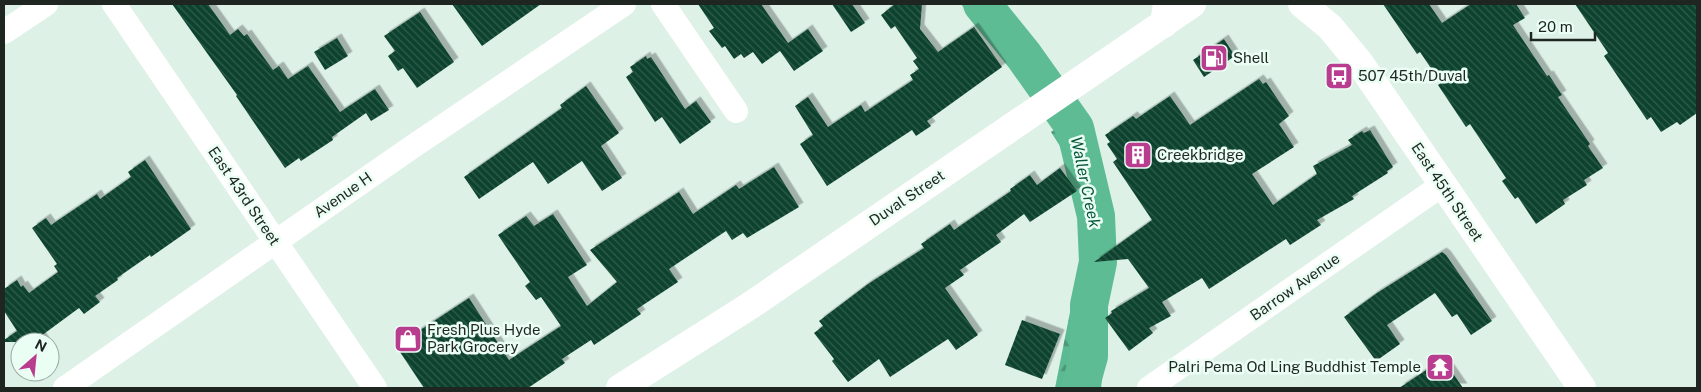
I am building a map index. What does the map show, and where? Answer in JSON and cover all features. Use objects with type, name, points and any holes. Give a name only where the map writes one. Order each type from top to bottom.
[{"type":"street","points":[[4,32],[46,4]]},
{"type":"street","name":"East 43rd Street","points":[[114,4],[375,388]]},
{"type":"street","name":"Avenue H","points":[[65,388],[624,4]]},
{"type":"street","points":[[663,4],[736,111]]},
{"type":"street","name":"Duval Street","points":[[620,388],[748,306],[1038,109],[1165,14],[1192,4]]},
{"type":"street","name":"East 45th Street","points":[[1302,4],[1330,26],[1359,62],[1582,388]]},
{"type":"street","points":[[1330,4],[1342,39]]},
{"type":"street","name":"Barrow Avenue","points":[[1149,388],[1442,185]]},
{"type":"green space","points":[[961,4],[1001,4],[1053,66],[1022,84]]},
{"type":"green space","points":[[1083,110],[1108,240],[1103,309],[1104,363],[1101,388],[1055,388],[1090,211],[1072,165],[1051,132]]},
{"type":"building","points":[[172,4],[208,4],[230,35],[238,29],[244,36],[247,34],[273,70],[279,66],[288,79],[308,66],[340,112],[375,89],[389,110],[371,121],[366,113],[332,137],[333,140],[301,161],[299,158],[285,168],[237,95]]},
{"type":"building","points":[[452,4],[541,4],[482,46]]},
{"type":"building","points":[[698,4],[761,4],[788,43],[808,29],[823,51],[794,71],[780,51],[762,64],[753,52],[744,58],[741,54],[734,59],[725,46],[722,48],[709,31],[714,28]]},
{"type":"building","points":[[832,4],[852,4],[865,23],[851,32]]},
{"type":"building","points":[[895,4],[922,4],[920,29],[938,52],[974,27],[1002,67],[927,121],[931,126],[916,136],[912,130],[827,186],[800,144],[813,135],[795,106],[808,97],[828,127],[861,105],[865,112],[913,80],[910,75],[919,69],[913,61],[917,58],[895,26],[891,29],[881,15]]},
{"type":"building","points":[[1383,4],[1429,4],[1442,23],[1471,4],[1516,4],[1525,18],[1513,25],[1562,95],[1558,97],[1590,144],[1588,146],[1603,168],[1584,180],[1587,185],[1563,200],[1565,204],[1536,224],[1518,197],[1515,199],[1502,181],[1506,178],[1470,124],[1466,127],[1438,85],[1441,83],[1420,52],[1417,54]]},
{"type":"building","points":[[1575,4],[1697,4],[1697,113],[1680,125],[1677,122],[1661,132],[1651,117],[1647,120],[1604,56],[1608,53]]},
{"type":"building","points":[[420,12],[454,62],[417,88],[403,68],[398,71],[388,56],[395,51],[384,36]]},
{"type":"building","points":[[337,38],[348,56],[325,70],[314,52]]},
{"type":"building","name":"Shell","points":[[1224,39],[1235,56],[1204,77],[1193,60]]},
{"type":"building","points":[[646,56],[647,59],[651,57],[685,109],[696,101],[711,122],[680,144],[662,117],[655,122],[626,77],[633,72],[630,67]]},
{"type":"building","points":[[1259,79],[1263,84],[1266,82],[1289,116],[1279,124],[1294,147],[1252,174],[1273,205],[1317,174],[1313,166],[1352,145],[1348,140],[1362,131],[1364,133],[1370,130],[1393,167],[1387,171],[1388,173],[1352,196],[1354,199],[1317,220],[1321,225],[1290,245],[1286,239],[1209,289],[1202,278],[1162,302],[1171,316],[1149,328],[1153,333],[1129,351],[1105,318],[1112,313],[1111,311],[1149,288],[1128,259],[1094,262],[1152,220],[1113,162],[1117,159],[1107,144],[1110,142],[1105,135],[1133,116],[1136,119],[1170,96],[1190,125]]},
{"type":"building","points":[[586,86],[619,133],[601,146],[622,178],[602,191],[582,161],[548,184],[533,162],[479,199],[464,177],[562,108],[560,105]]},
{"type":"building","points":[[145,160],[191,229],[117,278],[118,280],[95,296],[100,302],[84,314],[79,308],[46,332],[16,332],[17,331],[4,311],[4,289],[17,280],[21,287],[23,285],[29,293],[58,272],[54,266],[57,264],[32,228],[46,218],[51,225],[97,194],[100,199],[131,177],[128,172]]},
{"type":"building","points":[[774,167],[799,207],[747,238],[743,233],[732,240],[726,231],[669,269],[678,282],[637,309],[641,314],[594,345],[591,340],[562,359],[565,363],[528,388],[424,388],[396,346],[469,298],[509,360],[561,326],[541,297],[536,300],[525,286],[530,282],[498,235],[526,216],[534,226],[553,214],[587,265],[568,277],[587,306],[617,282],[590,250],[679,192],[693,214],[736,185],[739,189]]},
{"type":"building","points":[[1060,168],[1077,191],[1030,222],[1024,214],[996,235],[1001,242],[960,270],[964,275],[945,288],[978,335],[956,350],[948,339],[890,377],[879,359],[848,382],[832,361],[834,359],[814,333],[823,326],[819,321],[868,284],[924,248],[921,244],[950,224],[954,230],[1011,191],[1010,189],[1030,175],[1037,185]]},
{"type":"building","points":[[1442,252],[1492,321],[1471,335],[1457,314],[1452,317],[1435,293],[1387,325],[1400,344],[1376,361],[1344,317],[1377,293]]},
{"type":"building","points":[[1022,320],[1060,334],[1042,379],[1005,365]]},
{"type":"building","points":[[10,336],[10,342],[4,342]]},
{"type":"building","name":"Palri Pema Od Ling Buddhist Temple","points":[[1443,359],[1463,388],[1399,388]]},
{"type":"waterway","name":"Waller Creek","points":[[982,4],[1024,56],[1075,128],[1096,216],[1098,262],[1089,305],[1089,356],[1080,388]]},
{"type":"place","name":"Shell","points":[[1214,58]]},
{"type":"place","name":"507 45th/Duval","points":[[1339,76]]},
{"type":"place","name":"Creekbridge","points":[[1138,155]]},
{"type":"place","name":"Fresh Plus Hyde Park Grocery","points":[[408,339]]},
{"type":"place","name":"Palri Pema Od Ling Buddhist Temple","points":[[1440,367]]}]
